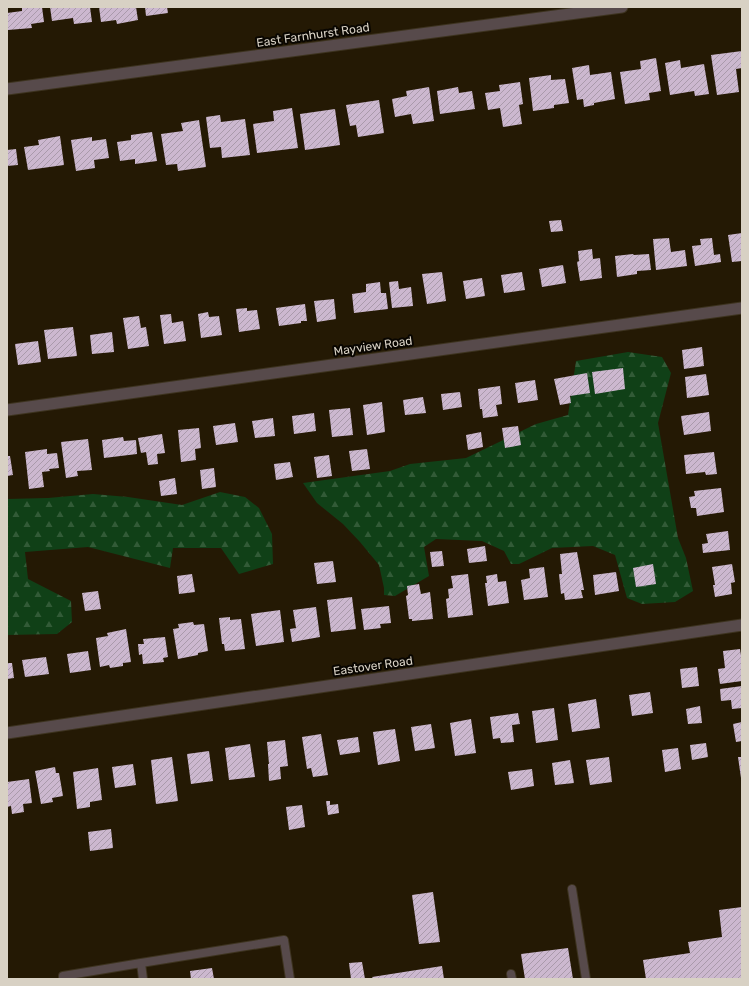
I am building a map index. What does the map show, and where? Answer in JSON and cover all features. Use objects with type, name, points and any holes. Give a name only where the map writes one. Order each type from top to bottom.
[{"type":"street","name":"East Farnhurst Road","points":[[7,89],[622,7]]},
{"type":"street","name":"Mayview Road","points":[[7,410],[742,308]]},
{"type":"street","name":"Eastover Road","points":[[7,733],[742,625]]},
{"type":"lane","points":[[572,889],[586,979]]},
{"type":"lane","points":[[63,979],[63,976],[284,940],[290,979]]},
{"type":"lane","points":[[141,964],[143,979]]},
{"type":"green space","points":[[628,352],[662,357],[671,373],[658,423],[678,538],[686,558],[693,591],[675,602],[642,604],[627,598],[615,555],[593,546],[552,548],[519,564],[511,564],[504,551],[482,541],[436,539],[424,547],[429,576],[395,596],[384,595],[379,565],[343,524],[317,503],[303,483],[390,471],[410,464],[466,458],[536,424],[568,415],[576,361]]},
{"type":"green space","points":[[220,492],[245,497],[259,508],[272,534],[273,564],[239,574],[221,548],[173,548],[170,568],[88,547],[25,552],[28,579],[71,601],[72,622],[57,634],[7,635],[7,499],[48,498],[93,494],[128,497],[182,505]]},
{"type":"building","points":[[22,7],[42,7],[44,22],[31,24],[32,28],[8,30],[7,13],[22,11]]},
{"type":"building","points":[[50,7],[90,7],[92,22],[74,24],[73,18],[52,21]]},
{"type":"building","points":[[99,7],[136,7],[138,20],[117,24],[116,20],[101,22]]},
{"type":"building","points":[[145,7],[167,7],[168,13],[146,16]]},
{"type":"building","points":[[742,51],[742,68],[736,69],[739,92],[717,95],[711,55]]},
{"type":"building","points":[[656,58],[661,91],[649,93],[650,100],[625,104],[620,72],[641,69],[640,61]]},
{"type":"building","points":[[680,60],[681,68],[704,64],[709,94],[695,96],[694,91],[670,95],[665,63]]},
{"type":"building","points":[[589,65],[590,75],[611,72],[615,99],[594,103],[594,105],[584,107],[583,99],[577,100],[572,68]]},
{"type":"building","points":[[551,75],[551,80],[565,79],[569,103],[554,105],[554,108],[533,111],[529,78]]},
{"type":"building","points":[[520,82],[523,104],[519,105],[522,124],[503,127],[500,108],[488,110],[485,93],[500,91],[499,85]]},
{"type":"building","points":[[429,87],[434,121],[413,124],[411,114],[395,117],[392,99],[407,96],[406,91]]},
{"type":"building","points":[[458,87],[459,93],[472,91],[475,109],[440,114],[437,91]]},
{"type":"building","points":[[379,100],[384,133],[358,137],[356,125],[350,126],[346,105]]},
{"type":"building","points":[[292,108],[298,148],[257,153],[253,124],[274,121],[273,111]]},
{"type":"building","points":[[335,109],[340,145],[305,150],[300,114]]},
{"type":"building","points":[[220,115],[221,122],[245,119],[250,155],[222,158],[221,147],[210,148],[206,117]]},
{"type":"building","points":[[199,120],[206,167],[178,171],[177,164],[166,165],[161,134],[183,131],[181,123]]},
{"type":"building","points":[[152,132],[157,161],[135,164],[135,159],[120,161],[117,142],[131,140],[131,135]]},
{"type":"building","points":[[60,136],[64,165],[28,170],[24,147],[39,145],[38,140]]},
{"type":"building","points":[[92,137],[92,141],[106,139],[109,158],[94,160],[95,168],[76,171],[71,140]]},
{"type":"building","points":[[16,149],[18,165],[7,166],[7,150]]},
{"type":"building","points":[[561,220],[563,231],[551,232],[549,221]]},
{"type":"building","points":[[742,233],[742,261],[732,262],[728,235]]},
{"type":"building","points":[[669,238],[671,252],[685,250],[687,266],[656,270],[653,239]]},
{"type":"building","points":[[712,238],[714,255],[720,254],[721,262],[695,266],[692,246],[701,245],[700,239]]},
{"type":"building","points":[[592,249],[593,259],[600,258],[602,278],[580,281],[577,262],[579,261],[578,251]]},
{"type":"building","points":[[649,254],[651,270],[637,271],[637,274],[617,277],[615,256]]},
{"type":"building","points":[[563,265],[566,283],[542,287],[539,269]]},
{"type":"building","points":[[442,272],[446,301],[427,304],[422,274]]},
{"type":"building","points":[[522,272],[525,290],[504,293],[501,275]]},
{"type":"building","points":[[482,278],[485,296],[466,299],[463,281]]},
{"type":"building","points":[[398,281],[399,289],[411,287],[413,306],[392,308],[389,282]]},
{"type":"building","points":[[380,282],[381,293],[386,293],[388,309],[354,313],[352,294],[366,292],[366,284]]},
{"type":"building","points":[[334,299],[336,319],[317,322],[314,301]]},
{"type":"building","points":[[305,304],[307,321],[279,326],[276,308]]},
{"type":"building","points":[[247,308],[247,311],[257,310],[260,329],[239,332],[236,309]]},
{"type":"building","points":[[208,312],[209,317],[219,316],[222,335],[201,338],[198,314]]},
{"type":"building","points":[[171,314],[172,323],[183,321],[186,341],[164,344],[160,315]]},
{"type":"building","points":[[139,316],[141,328],[146,327],[149,346],[128,349],[123,318]]},
{"type":"building","points":[[73,327],[77,356],[48,359],[44,330]]},
{"type":"building","points":[[112,332],[114,352],[92,354],[90,335]]},
{"type":"building","points":[[38,341],[41,362],[18,365],[15,344]]},
{"type":"building","points":[[702,347],[704,366],[684,369],[682,350]]},
{"type":"building","points":[[623,368],[625,389],[595,394],[592,372]]},
{"type":"building","points":[[587,373],[590,393],[570,396],[571,403],[560,405],[554,379]]},
{"type":"building","points":[[706,374],[709,395],[687,398],[685,377]]},
{"type":"building","points":[[535,380],[538,400],[518,403],[515,383]]},
{"type":"building","points":[[500,386],[502,404],[496,405],[498,416],[483,418],[482,409],[480,409],[478,389]]},
{"type":"building","points":[[460,392],[462,407],[443,410],[441,394]]},
{"type":"building","points":[[423,397],[426,413],[405,415],[403,400]]},
{"type":"building","points":[[382,402],[385,432],[367,435],[363,405]]},
{"type":"building","points":[[350,408],[353,435],[332,437],[329,410]]},
{"type":"building","points":[[709,412],[711,431],[684,435],[681,416]]},
{"type":"building","points":[[314,413],[316,431],[294,434],[292,416]]},
{"type":"building","points":[[273,418],[275,436],[255,438],[252,421]]},
{"type":"building","points":[[235,423],[238,442],[216,445],[213,426]]},
{"type":"building","points":[[518,426],[521,445],[505,448],[502,428]]},
{"type":"building","points":[[199,428],[201,448],[195,449],[196,460],[181,462],[178,430]]},
{"type":"building","points":[[481,432],[483,447],[468,450],[466,435]]},
{"type":"building","points":[[162,434],[165,453],[157,454],[158,464],[148,465],[146,452],[141,453],[138,438]]},
{"type":"building","points":[[123,437],[124,441],[136,440],[137,454],[104,458],[102,440]]},
{"type":"building","points":[[88,439],[92,470],[77,471],[78,476],[66,478],[61,442]]},
{"type":"building","points":[[47,449],[47,454],[57,453],[59,468],[49,469],[50,471],[42,472],[44,487],[29,489],[25,452]]},
{"type":"building","points":[[367,449],[370,469],[352,471],[349,451]]},
{"type":"building","points":[[714,452],[717,474],[706,475],[705,472],[686,474],[684,455]]},
{"type":"building","points":[[329,455],[332,476],[317,478],[314,457]]},
{"type":"building","points":[[7,456],[10,456],[13,475],[7,476]]},
{"type":"building","points":[[290,462],[293,477],[276,480],[274,464]]},
{"type":"building","points":[[214,468],[216,487],[202,489],[200,470]]},
{"type":"building","points":[[175,478],[177,494],[161,496],[159,481]]},
{"type":"building","points":[[721,488],[724,512],[697,516],[696,508],[691,508],[689,497],[695,496],[694,491]]},
{"type":"building","points":[[728,531],[730,550],[703,553],[702,544],[708,543],[706,534]]},
{"type":"building","points":[[485,546],[487,561],[469,563],[467,549]]},
{"type":"building","points":[[442,551],[444,566],[432,567],[430,552]]},
{"type":"building","points":[[577,552],[584,590],[581,590],[583,598],[565,600],[564,593],[561,594],[559,574],[562,574],[560,554]]},
{"type":"building","points":[[333,561],[336,582],[317,584],[314,563]]},
{"type":"building","points":[[653,564],[656,584],[636,587],[633,568]]},
{"type":"building","points":[[732,564],[735,582],[731,583],[732,594],[715,597],[712,567]]},
{"type":"building","points":[[544,567],[548,597],[524,600],[521,580],[530,578],[529,569]]},
{"type":"building","points":[[616,572],[619,591],[595,595],[593,575]]},
{"type":"building","points":[[192,574],[195,592],[179,594],[177,576]]},
{"type":"building","points":[[468,574],[473,615],[448,618],[446,599],[449,598],[448,589],[453,588],[451,576]]},
{"type":"building","points":[[497,574],[498,582],[506,581],[509,603],[488,606],[485,583],[487,583],[486,576]]},
{"type":"building","points":[[419,584],[421,594],[430,592],[433,619],[412,621],[412,619],[409,619],[406,596],[408,595],[407,586]]},
{"type":"building","points":[[98,591],[101,609],[85,611],[82,593]]},
{"type":"building","points":[[352,597],[356,629],[331,632],[327,600]]},
{"type":"building","points":[[389,606],[391,623],[380,624],[381,628],[364,630],[361,609]]},
{"type":"building","points":[[316,607],[320,637],[292,642],[290,629],[296,628],[293,610]]},
{"type":"building","points":[[280,610],[284,642],[256,646],[251,614]]},
{"type":"building","points":[[230,617],[230,620],[241,619],[245,649],[225,651],[224,644],[222,644],[219,618]]},
{"type":"building","points":[[193,622],[194,625],[204,624],[208,651],[198,653],[198,655],[178,659],[173,629],[179,628],[178,624]]},
{"type":"building","points":[[126,629],[131,662],[123,663],[123,666],[110,668],[109,665],[100,667],[96,638],[108,636],[107,633]]},
{"type":"building","points":[[165,637],[168,657],[163,658],[164,662],[143,664],[142,654],[139,655],[138,644],[144,644],[143,639]]},
{"type":"building","points":[[740,649],[742,681],[720,684],[718,669],[725,668],[723,651]]},
{"type":"building","points":[[88,651],[91,670],[70,673],[67,654]]},
{"type":"building","points":[[46,657],[49,674],[25,677],[22,660]]},
{"type":"building","points":[[7,663],[12,663],[14,678],[7,679]]},
{"type":"building","points":[[697,667],[699,686],[682,688],[680,669]]},
{"type":"building","points":[[742,686],[742,708],[732,709],[731,700],[721,701],[720,689]]},
{"type":"building","points":[[650,692],[653,713],[632,716],[629,695]]},
{"type":"building","points":[[596,699],[600,728],[572,732],[568,704]]},
{"type":"building","points":[[700,706],[702,723],[688,724],[686,709]]},
{"type":"building","points":[[554,708],[558,740],[536,743],[532,711]]},
{"type":"building","points":[[518,713],[520,724],[512,725],[514,742],[501,743],[500,738],[493,739],[490,717]]},
{"type":"building","points":[[471,719],[476,753],[455,756],[450,723]]},
{"type":"building","points":[[742,722],[742,741],[736,742],[733,724]]},
{"type":"building","points":[[431,724],[435,748],[415,751],[411,727]]},
{"type":"building","points":[[395,729],[400,761],[378,765],[373,732]]},
{"type":"building","points":[[321,734],[328,775],[313,777],[311,768],[307,769],[302,737]]},
{"type":"building","points":[[358,737],[360,752],[340,755],[337,740]]},
{"type":"building","points":[[285,740],[288,766],[280,767],[281,779],[269,781],[267,742]]},
{"type":"building","points":[[706,743],[708,757],[692,760],[690,745]]},
{"type":"building","points":[[250,744],[255,777],[229,780],[225,748]]},
{"type":"building","points":[[678,748],[681,769],[665,772],[662,750]]},
{"type":"building","points":[[209,751],[213,781],[191,784],[187,754]]},
{"type":"building","points":[[172,757],[178,801],[156,804],[151,760]]},
{"type":"building","points":[[609,757],[612,782],[590,785],[586,760]]},
{"type":"building","points":[[738,757],[742,757],[742,778],[741,778]]},
{"type":"building","points":[[570,760],[574,783],[555,785],[552,763]]},
{"type":"building","points":[[133,764],[136,785],[115,788],[112,767]]},
{"type":"building","points":[[55,767],[56,773],[59,773],[63,796],[52,798],[53,802],[41,804],[35,771]]},
{"type":"building","points":[[98,768],[102,800],[90,802],[90,807],[77,809],[73,772]]},
{"type":"building","points":[[532,769],[534,786],[511,790],[508,772]]},
{"type":"building","points":[[29,779],[32,803],[23,804],[24,812],[12,814],[11,806],[7,807],[7,782]]},
{"type":"building","points":[[326,801],[330,801],[330,805],[338,804],[339,813],[328,815]]},
{"type":"building","points":[[302,805],[305,827],[289,830],[286,807]]},
{"type":"building","points":[[111,829],[113,848],[90,851],[88,832]]},
{"type":"building","points":[[433,892],[440,942],[419,944],[412,895]]},
{"type":"building","points":[[742,907],[742,979],[646,979],[643,960],[690,953],[688,942],[722,937],[719,910]]},
{"type":"building","points":[[568,948],[573,979],[525,979],[521,954]]},
{"type":"building","points":[[362,962],[365,979],[351,979],[349,963]]},
{"type":"building","points":[[442,966],[444,979],[373,979],[372,977]]},
{"type":"building","points":[[212,968],[214,979],[191,979],[190,971]]}]
